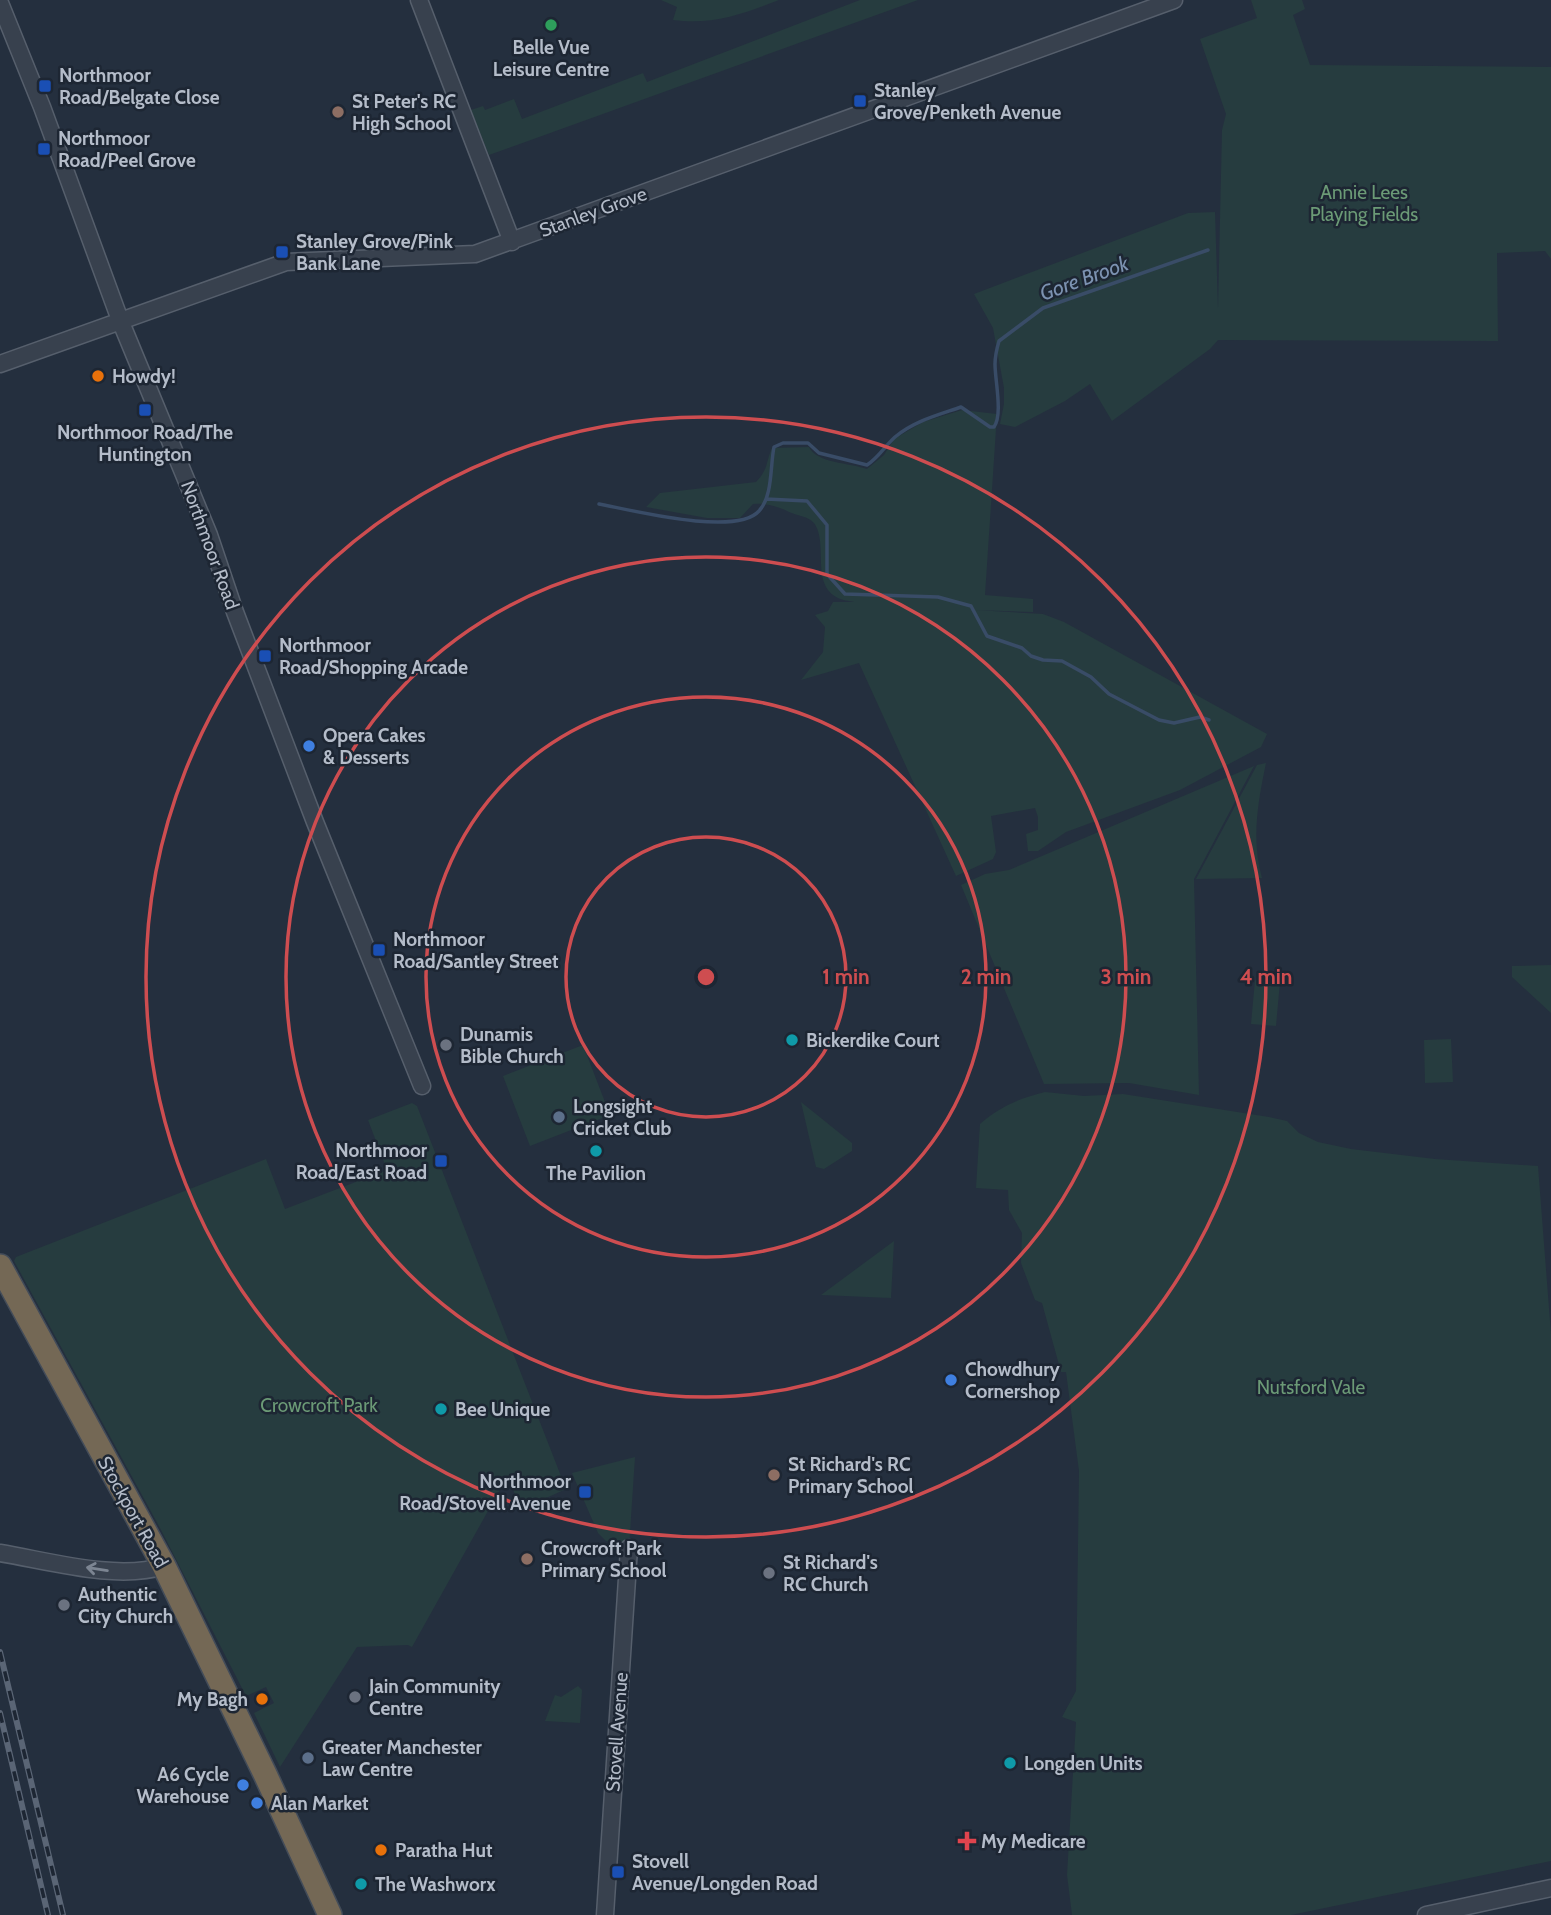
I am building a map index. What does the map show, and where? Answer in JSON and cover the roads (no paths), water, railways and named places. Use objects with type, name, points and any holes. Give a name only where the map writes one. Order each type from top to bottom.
[{"type":"highway","name":"Stockport Road","points":[[0,1266],[164,1566],[330,1915]]},
{"type":"street","points":[[419,0],[512,242]]},
{"type":"street","name":"Stanley Grove","points":[[0,364],[286,262],[474,254],[1174,0]]},
{"type":"street","name":"Northmoor Road","points":[[0,3],[42,107],[120,320],[209,535],[235,612],[318,830],[422,1086]]},
{"type":"street","name":"Stovell Avenue","points":[[605,1915],[629,1548]]},
{"type":"street","points":[[0,1553],[114,1572],[145,1573],[164,1566]]},
{"type":"street","points":[[1426,1915],[1551,1888]]},
{"type":"waterway","name":"Gore Brook","points":[[599,504],[682,520],[729,522],[747,518],[764,505],[769,489],[774,447],[783,443],[808,443],[819,453],[867,465],[902,431],[961,407],[994,427],[998,414],[995,364],[999,341],[1043,308],[1208,250]]},
{"type":"waterway","points":[[766,499],[807,501],[827,525],[827,574],[845,594],[938,597],[971,606],[987,636],[1022,648],[1031,656],[1062,661],[1091,677],[1109,694],[1159,720],[1174,723],[1200,717],[1209,720]]},
{"type":"railway","points":[[0,1652],[63,1915]]},
{"type":"railway","points":[[0,1713],[48,1915]]},
{"type":"place","name":"Belle Vue Leisure Centre","points":[[551,25]]},
{"type":"place","name":"Northmoor Road/Belgate Close","points":[[45,86]]},
{"type":"place","name":"Stanley Grove/Penketh Avenue","points":[[860,101]]},
{"type":"place","name":"St Peter's RC High School","points":[[338,112]]},
{"type":"place","name":"Northmoor Road/Peel Grove","points":[[44,149]]},
{"type":"place","name":"Stanley Grove/Pink Bank Lane","points":[[282,252]]},
{"type":"place","name":"Howdy!","points":[[98,376]]},
{"type":"place","name":"Northmoor Road/The Huntington","points":[[145,410]]},
{"type":"place","name":"Northmoor Road/Shopping Arcade","points":[[265,656]]},
{"type":"place","name":"Opera Cakes & Desserts","points":[[309,746]]},
{"type":"place","name":"Northmoor Road/Santley Street","points":[[379,950]]},
{"type":"place","name":"Bickerdike Court","points":[[792,1040]]},
{"type":"place","name":"Dunamis Bible Church","points":[[446,1045]]},
{"type":"place","name":"Longsight Cricket Club","points":[[559,1117]]},
{"type":"place","name":"The Pavilion","points":[[596,1151]]},
{"type":"place","name":"Northmoor Road/East Road","points":[[441,1161]]},
{"type":"place","name":"Chowdhury Cornershop","points":[[951,1380]]},
{"type":"place","name":"Bee Unique","points":[[441,1409]]},
{"type":"place","name":"St Richard's RC Primary School","points":[[774,1475]]},
{"type":"place","name":"Northmoor Road/Stovell Avenue","points":[[585,1492]]},
{"type":"place","name":"Crowcroft Park Primary School","points":[[527,1559]]},
{"type":"place","name":"St Richard's RC Church","points":[[769,1573]]},
{"type":"place","name":"Authentic City Church","points":[[64,1605]]},
{"type":"place","name":"Jain Community Centre","points":[[355,1697]]},
{"type":"place","name":"My Bagh","points":[[262,1699]]},
{"type":"place","name":"Greater Manchester Law Centre","points":[[308,1758]]},
{"type":"place","name":"Longden Units","points":[[1010,1763]]},
{"type":"place","name":"A6 Cycle Warehouse","points":[[243,1785]]},
{"type":"place","name":"Alan Market","points":[[257,1803]]},
{"type":"place","name":"My Medicare","points":[[967,1841]]},
{"type":"place","name":"Paratha Hut","points":[[381,1850]]},
{"type":"place","name":"Stovell Avenue/Longden Road","points":[[618,1872]]},
{"type":"place","name":"The Washworx","points":[[361,1884]]},
{"type":"park label","name":"Annie Lees Playing Fields","points":[[1364,203]]},
{"type":"park label","name":"Nutsford Vale","points":[[1311,1387]]},
{"type":"park label","name":"Crowcroft Park","points":[[319,1405]]}]
